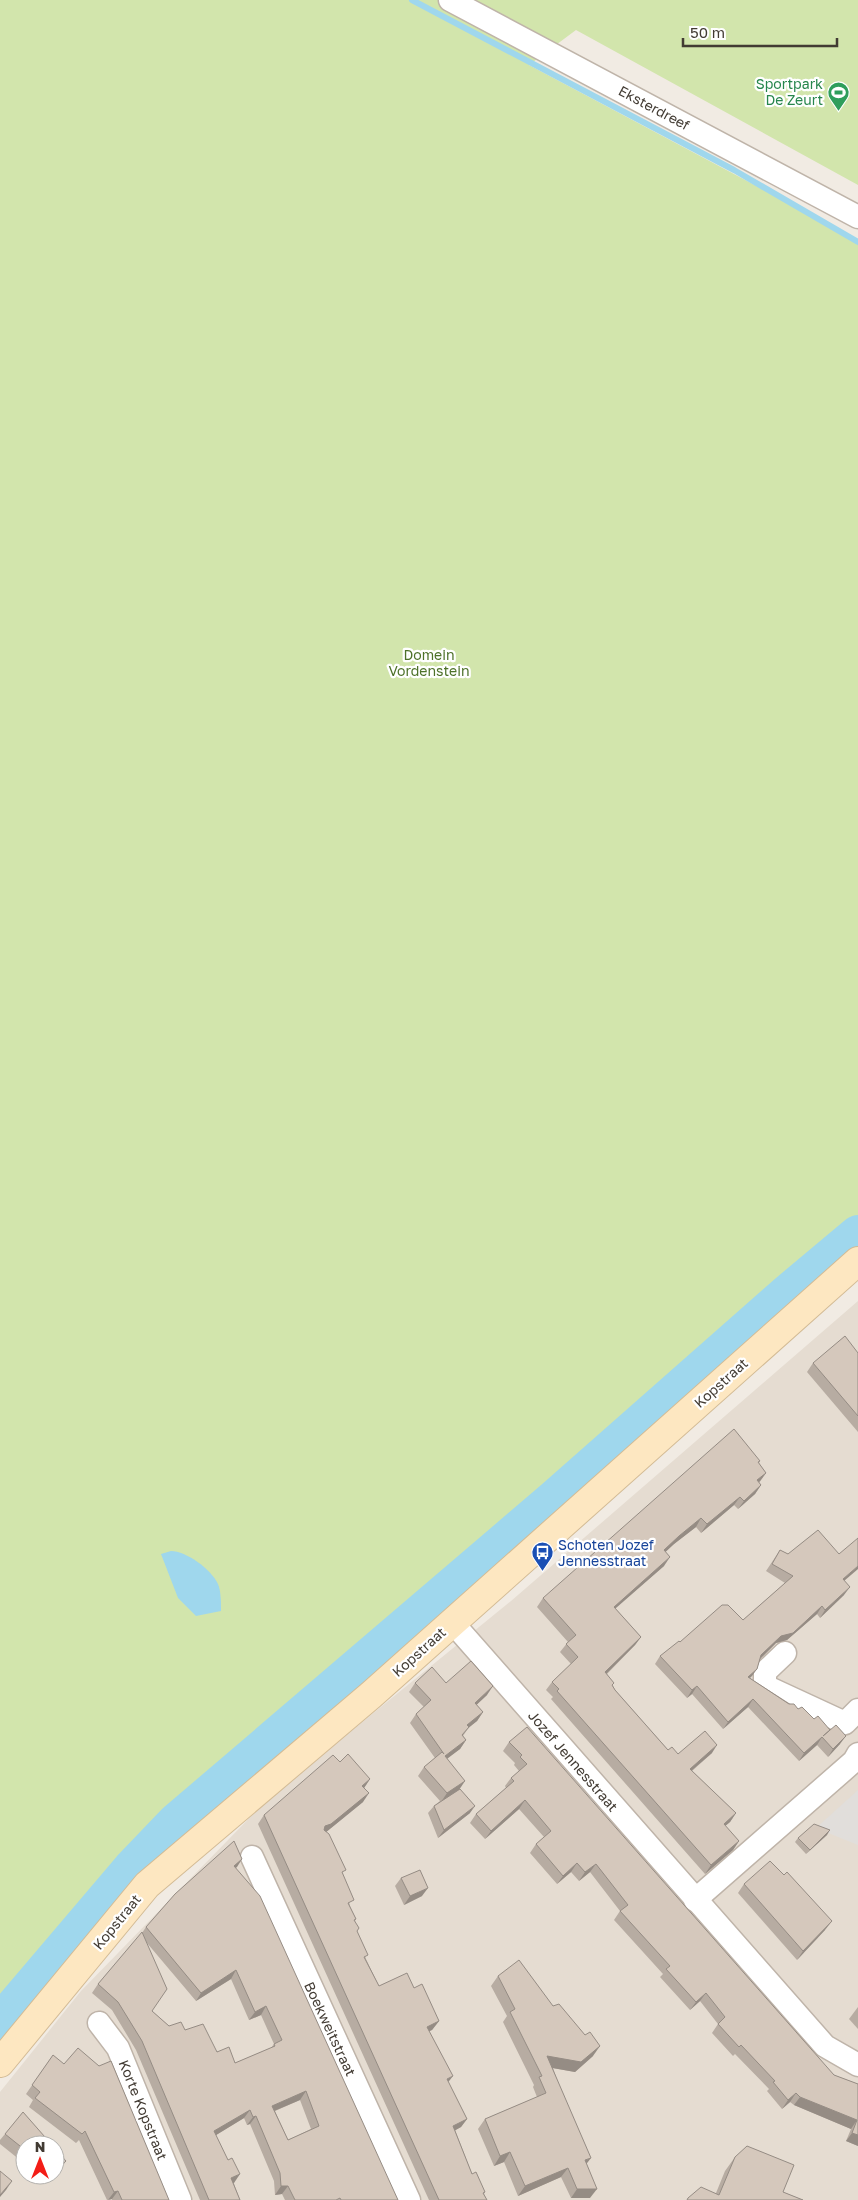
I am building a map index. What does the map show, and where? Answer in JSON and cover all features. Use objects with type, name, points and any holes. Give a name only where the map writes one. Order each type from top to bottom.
[{"type":"main road","name":"Kopstraat","points":[[0,2063],[148,1885],[371,1694],[858,1261]]},
{"type":"street","name":"Eksterdreef","points":[[450,0],[858,217]]},
{"type":"street","name":"Jozef Jennesstraat","points":[[452,1622],[825,2046],[858,2065]]},
{"type":"street","points":[[785,1654],[765,1672],[765,1686],[854,1721]]},
{"type":"street","points":[[695,1900],[854,1761],[858,1754]]},
{"type":"street","name":"Boekweitstraat","points":[[252,1857],[408,2200]]},
{"type":"street","name":"Korte Kopstraat","points":[[99,2023],[118,2048],[180,2200]]},
{"type":"shaded area","points":[[858,1301],[858,2200],[0,2200],[0,2092],[81,1991],[269,1798],[511,1601]]},
{"type":"shaded area","points":[[858,1790],[858,1845],[816,1828]]},
{"type":"green space","name":"Domein Vordenstein","points":[[0,0],[858,0],[858,185],[576,30],[529,65],[858,240],[858,1230],[183,1825],[0,2035]]},
{"type":"water","points":[[171,1551],[191,1557],[215,1578],[221,1597],[221,1611],[196,1616],[178,1598],[161,1554]]},
{"type":"building","points":[[845,1336],[858,1353],[858,1416],[813,1363]]},
{"type":"building","points":[[734,1429],[760,1461],[758,1462],[766,1473],[757,1480],[761,1485],[744,1501],[740,1497],[707,1524],[701,1518],[679,1536],[664,1550],[670,1557],[614,1607],[641,1637],[605,1672],[614,1683],[612,1685],[615,1690],[668,1750],[672,1747],[678,1754],[705,1731],[717,1745],[690,1769],[736,1813],[724,1824],[739,1841],[711,1865],[557,1691],[559,1689],[552,1682],[578,1657],[566,1644],[576,1635],[543,1598]]},
{"type":"building","points":[[818,1530],[839,1554],[858,1538],[858,1566],[843,1579],[850,1587],[825,1610],[822,1606],[793,1633],[781,1636],[761,1655],[757,1669],[748,1677],[789,1704],[794,1704],[798,1709],[802,1707],[814,1719],[818,1716],[830,1730],[823,1736],[836,1725],[846,1736],[833,1749],[822,1737],[804,1753],[753,1699],[728,1722],[697,1686],[692,1690],[660,1656],[680,1642],[722,1605],[728,1605],[743,1620],[793,1576],[772,1564],[780,1550],[788,1554]]},
{"type":"building","points":[[471,1661],[493,1686],[475,1703],[483,1712],[467,1725],[469,1727],[462,1735],[466,1740],[445,1756],[465,1781],[447,1793],[424,1767],[442,1752],[444,1754],[416,1714],[431,1700],[415,1683],[432,1667],[446,1683]]},
{"type":"building","points":[[527,1727],[834,2075],[858,2084],[858,2135],[852,2133],[857,2120],[800,2097],[796,2093],[788,2100],[773,2082],[775,2081],[718,2024],[725,2017],[706,1993],[696,2002],[666,1969],[670,1966],[620,1911],[628,1905],[596,1864],[585,1872],[577,1863],[563,1876],[536,1844],[551,1831],[525,1800],[491,1831],[476,1814],[514,1781],[511,1778],[527,1764],[520,1757],[522,1755],[509,1742]]},
{"type":"building","points":[[348,1754],[370,1779],[362,1786],[369,1793],[331,1824],[325,1826],[324,1830],[329,1834],[346,1870],[342,1872],[354,1900],[348,1903],[356,1919],[354,1920],[359,1928],[357,1931],[368,1955],[364,1957],[379,1986],[407,1973],[414,1988],[422,1984],[439,2021],[427,2027],[453,2076],[447,2079],[467,2119],[453,2126],[472,2174],[476,2172],[487,2200],[439,2200],[264,1815],[333,1755],[340,1762]]},
{"type":"building","points":[[460,1789],[475,1806],[444,1830],[434,1806]]},
{"type":"building","points":[[814,1824],[830,1830],[810,1850],[798,1838]]},
{"type":"building","points":[[234,1841],[242,1859],[234,1866],[260,1896],[398,2200],[341,2200],[340,2198],[336,2200],[295,2200],[288,2186],[281,2186],[280,2173],[256,2116],[253,2117],[250,2110],[214,2131],[228,2160],[232,2158],[240,2174],[231,2178],[240,2200],[209,2200],[142,2041],[118,2002],[98,1984],[142,1932],[167,1989],[152,2011],[169,2026],[181,2022],[185,2030],[203,2024],[217,2052],[229,2047],[235,2063],[275,2046],[274,2044],[282,2040],[266,2006],[255,2012],[236,1970],[201,1993],[146,1927],[175,1894]],"holes":[[[306,2091],[319,2126],[288,2140],[272,2106]]]},
{"type":"building","points":[[770,1861],[784,1875],[787,1872],[832,1921],[803,1951],[744,1884]]},
{"type":"building","points":[[420,1870],[428,1888],[410,1896],[401,1878]]},
{"type":"building","points":[[519,1960],[553,2006],[559,2004],[585,2035],[590,2032],[600,2046],[581,2062],[547,2056],[591,2158],[585,2160],[597,2189],[577,2189],[568,2168],[525,2186],[510,2152],[500,2156],[485,2119],[546,2093],[539,2077],[542,2076],[510,2012],[515,2009],[498,1976]]},
{"type":"building","points":[[78,2048],[99,2066],[111,2061],[169,2200],[122,2200],[118,2191],[114,2192],[85,2131],[82,2134],[35,2098],[40,2092],[32,2085],[53,2055],[64,2064]]},
{"type":"building","points":[[23,2112],[43,2135],[15,2135],[15,2142],[5,2134]]},
{"type":"building","points":[[747,2146],[794,2165],[783,2192],[803,2200],[687,2200],[701,2187],[719,2195],[735,2157]]},
{"type":"building","points":[[0,2171],[12,2181],[0,2195]]},
{"type":"waterway","points":[[412,0],[734,170],[858,242]]},
{"type":"waterway","points":[[0,2023],[131,1869],[176,1822],[554,1499],[790,1291],[858,1234]]},
{"type":"place","name":"Sportpark De Zeurt","points":[[839,111]]},
{"type":"place","name":"Schoten Jozef Jennesstraat","points":[[542,1572]]}]
